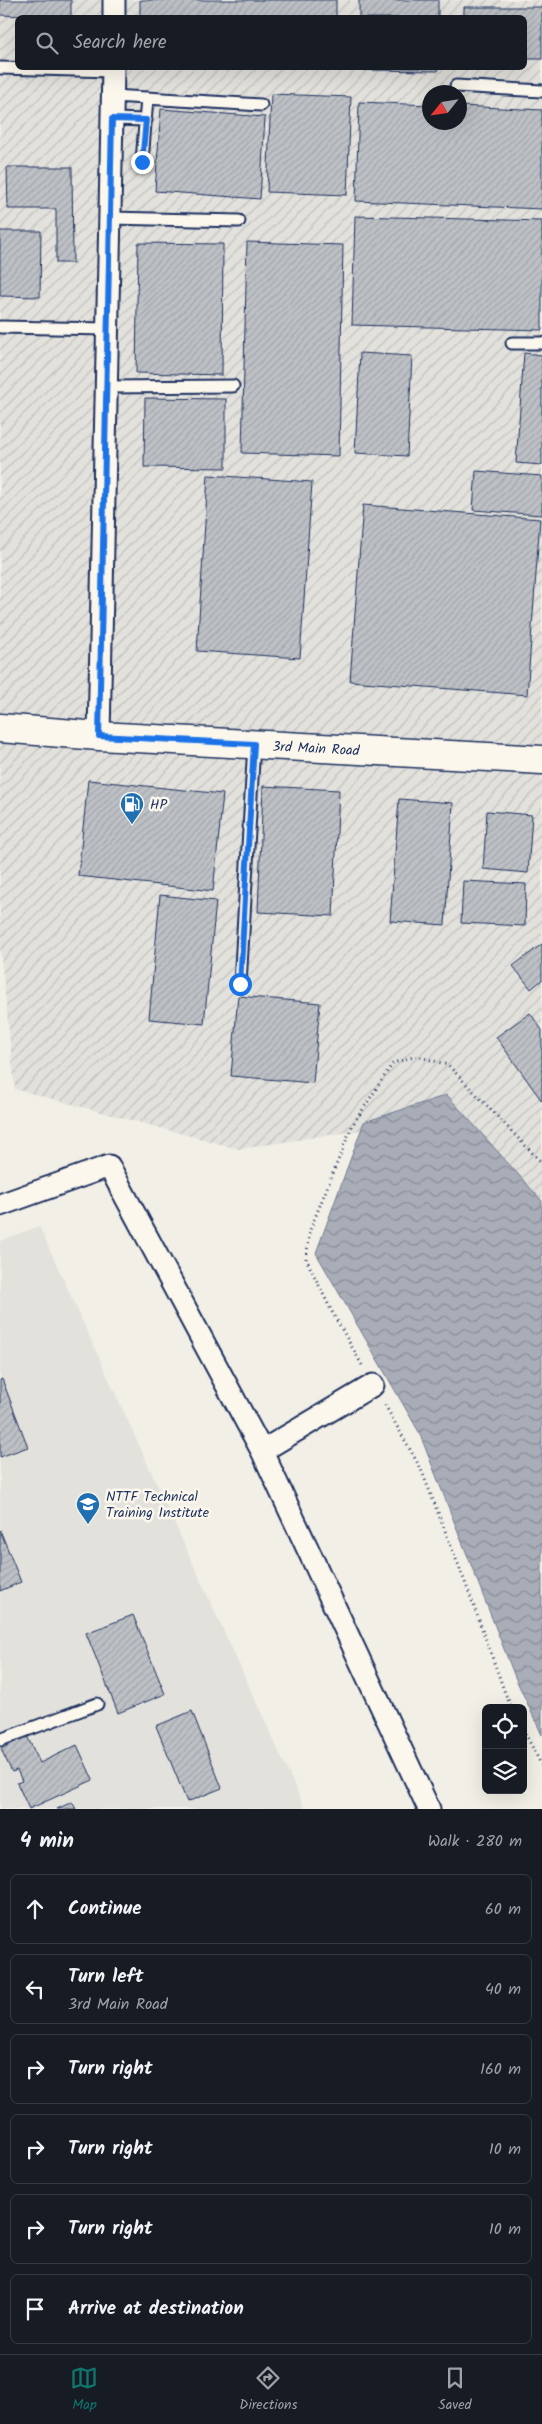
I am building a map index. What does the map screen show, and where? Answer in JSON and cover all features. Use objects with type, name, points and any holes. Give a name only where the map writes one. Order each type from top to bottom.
[{"type":"main road","name":"3rd Main Road","points":[[0,728],[99,736],[542,760]]},
{"type":"street","points":[[114,0],[114,15]]},
{"type":"street","points":[[99,736],[113,70]]},
{"type":"street","points":[[0,1205],[109,1166],[262,1451],[429,1809]]},
{"type":"street","points":[[262,1451],[374,1385]]},
{"type":"lane","points":[[0,68],[15,68]]},
{"type":"lane","points":[[467,87],[542,91]]},
{"type":"lane","points":[[112,96],[261,105]]},
{"type":"lane","points":[[142,162],[147,98]]},
{"type":"lane","points":[[112,119],[146,120]]},
{"type":"lane","points":[[110,218],[239,221]]},
{"type":"lane","points":[[0,327],[108,329]]},
{"type":"lane","points":[[512,343],[542,343]]},
{"type":"lane","points":[[106,387],[233,386]]},
{"type":"lane","points":[[240,984],[254,744]]},
{"type":"lane","points":[[0,1740],[97,1704]]},
{"type":"path","points":[[510,1704],[421,1469],[331,1310],[306,1259],[310,1230],[352,1126],[393,1063],[417,1056],[448,1065],[542,1163]]},
{"type":"path","points":[[527,1737],[542,1766]]},
{"type":"shaded area","points":[[0,0],[542,0],[542,1201],[433,1113],[355,1131],[239,1149],[15,1089],[0,947]]},
{"type":"shaded area","name":"NTTF Technical Training Institute","points":[[39,1226],[305,1809],[0,1809],[0,1241]]},
{"type":"water","points":[[447,1095],[542,1201],[542,1735],[515,1677],[419,1432],[316,1253],[364,1122]]},
{"type":"building","points":[[0,0],[71,0],[71,15],[0,15]]},
{"type":"building","points":[[140,0],[336,0],[336,15],[140,15]]},
{"type":"building","points":[[359,0],[438,0],[438,15],[359,15]]},
{"type":"building","points":[[464,7],[542,7],[542,59],[527,59],[527,15],[464,15]]},
{"type":"building","points":[[359,70],[438,70],[438,71]]},
{"type":"building","points":[[271,94],[351,97],[347,195],[267,192]]},
{"type":"building","points":[[359,102],[422,105],[422,130],[467,130],[467,106],[542,110],[542,209],[356,201]]},
{"type":"building","points":[[161,109],[265,117],[260,199],[155,191]]},
{"type":"building","points":[[7,167],[72,167],[73,263],[56,263],[56,209],[8,209]]},
{"type":"building","points":[[355,216],[542,221],[542,330],[352,325]]},
{"type":"building","points":[[0,231],[41,231],[40,297],[0,296]]},
{"type":"building","points":[[247,242],[343,245],[339,456],[242,453]]},
{"type":"building","points":[[138,243],[223,244],[222,375],[136,373]]},
{"type":"building","points":[[360,353],[412,356],[407,456],[355,453]]},
{"type":"building","points":[[524,353],[542,355],[542,465],[516,463]]},
{"type":"building","points":[[145,398],[226,399],[226,468],[144,467]]},
{"type":"building","points":[[476,471],[542,476],[542,515],[473,510]]},
{"type":"building","points":[[208,475],[312,482],[300,658],[197,651]]},
{"type":"building","points":[[363,505],[540,519],[527,695],[350,681]]},
{"type":"building","points":[[88,780],[223,794],[213,891],[78,876]]},
{"type":"building","points":[[263,786],[339,790],[333,916],[258,912]]},
{"type":"building","points":[[399,799],[453,803],[445,925],[390,921]]},
{"type":"building","points":[[487,811],[532,815],[528,873],[483,869]]},
{"type":"building","points":[[463,881],[526,884],[525,926],[461,923]]},
{"type":"building","points":[[160,895],[216,901],[204,1024],[149,1019]]},
{"type":"building","points":[[542,944],[542,980],[531,989],[513,966]]},
{"type":"building","points":[[238,996],[320,1003],[313,1083],[231,1076]]},
{"type":"building","points":[[530,1013],[542,1030],[542,1101],[496,1037]]},
{"type":"building","points":[[2,1379],[28,1447],[0,1457],[0,1380]]},
{"type":"building","points":[[0,1530],[21,1582],[0,1591]]},
{"type":"building","points":[[133,1615],[165,1694],[118,1713],[86,1633]]},
{"type":"building","points":[[192,1711],[222,1788],[187,1802],[156,1726]]},
{"type":"building","points":[[27,1736],[40,1763],[77,1745],[93,1780],[29,1809],[17,1783],[22,1781],[17,1770],[12,1772],[1,1749]]},
{"type":"building","points":[[72,1802],[76,1809],[57,1809]]},
{"type":"place","name":"HP","points":[[132,825]]},
{"type":"place","name":"NTTF Technical Training Institute","points":[[88,1525]]},
{"type":"route","points":[[142,162],[146,120],[112,119],[99,736],[254,744],[240,984]]}]
